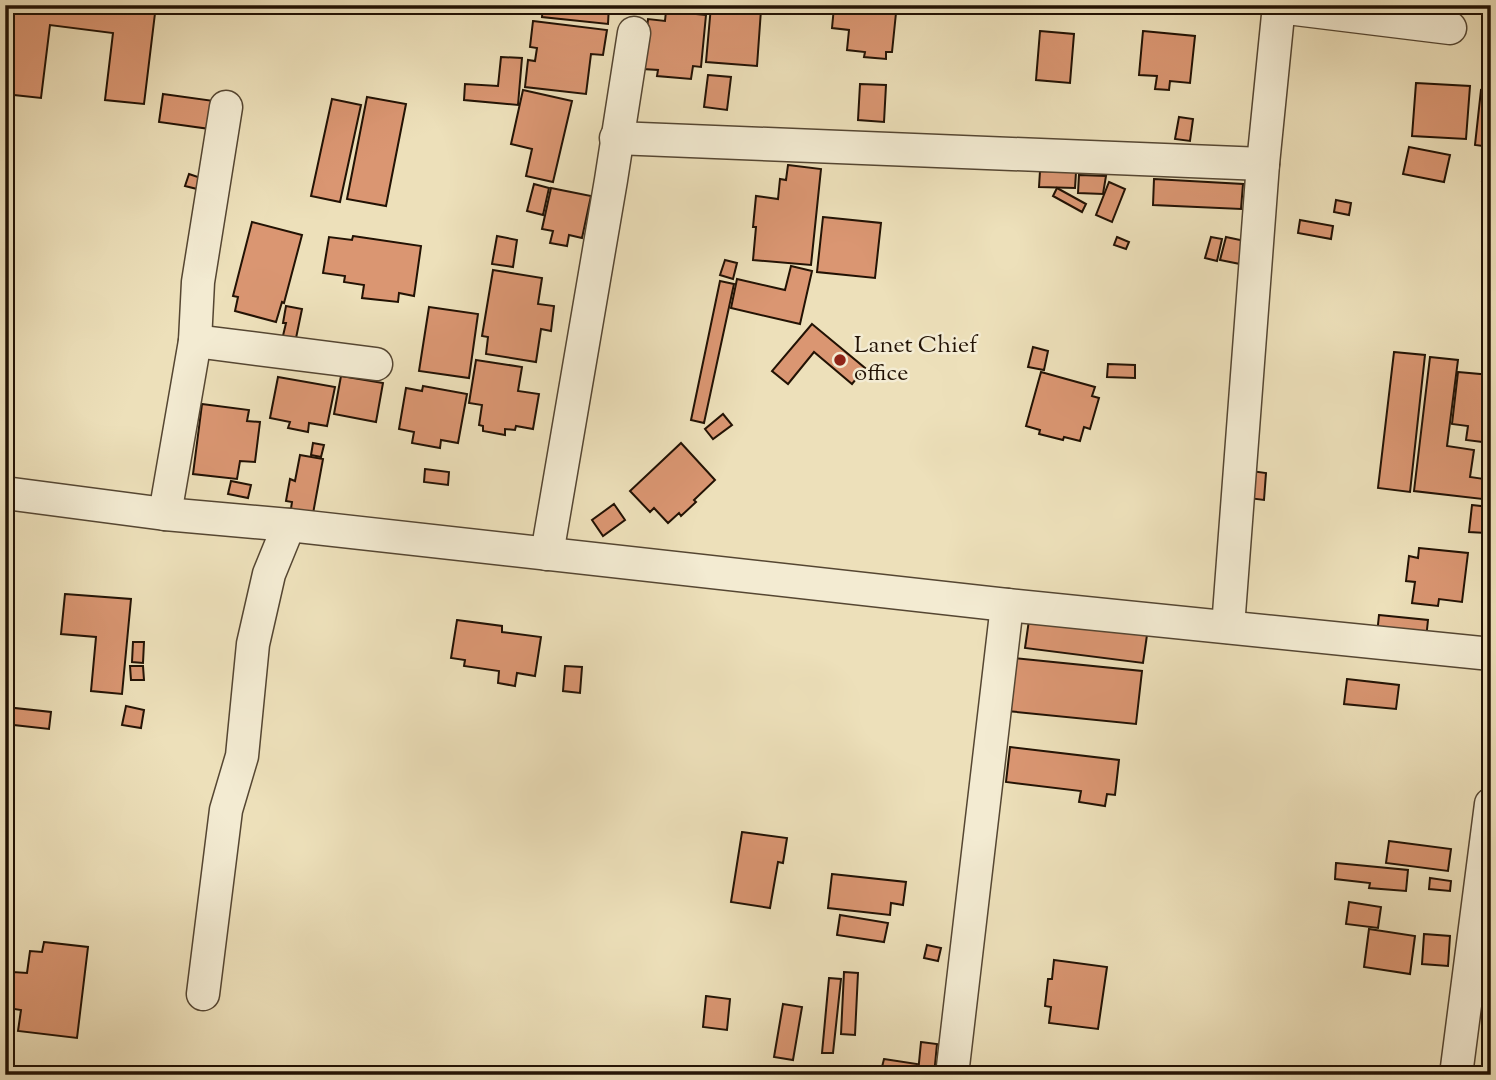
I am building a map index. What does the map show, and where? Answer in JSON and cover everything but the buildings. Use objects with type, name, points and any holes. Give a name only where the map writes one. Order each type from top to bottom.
[{"type":"street","points":[[1228,627],[1263,164],[1279,6],[1450,28]]},
{"type":"street","points":[[547,554],[634,33]]},
{"type":"street","points":[[165,514],[195,341],[198,282],[226,107]]},
{"type":"street","points":[[616,138],[1263,164]]},
{"type":"street","points":[[195,341],[376,364]]},
{"type":"street","points":[[5,494],[165,514],[289,525],[1007,605],[1491,654]]},
{"type":"street","points":[[203,994],[226,810],[242,756],[253,644],[269,574],[289,525]]},
{"type":"street","points":[[952,1075],[1007,605]]},
{"type":"street","points":[[1456,1075],[1491,804]]},
{"type":"place","name":"Lanet Chief office","points":[[840,360]]}]
